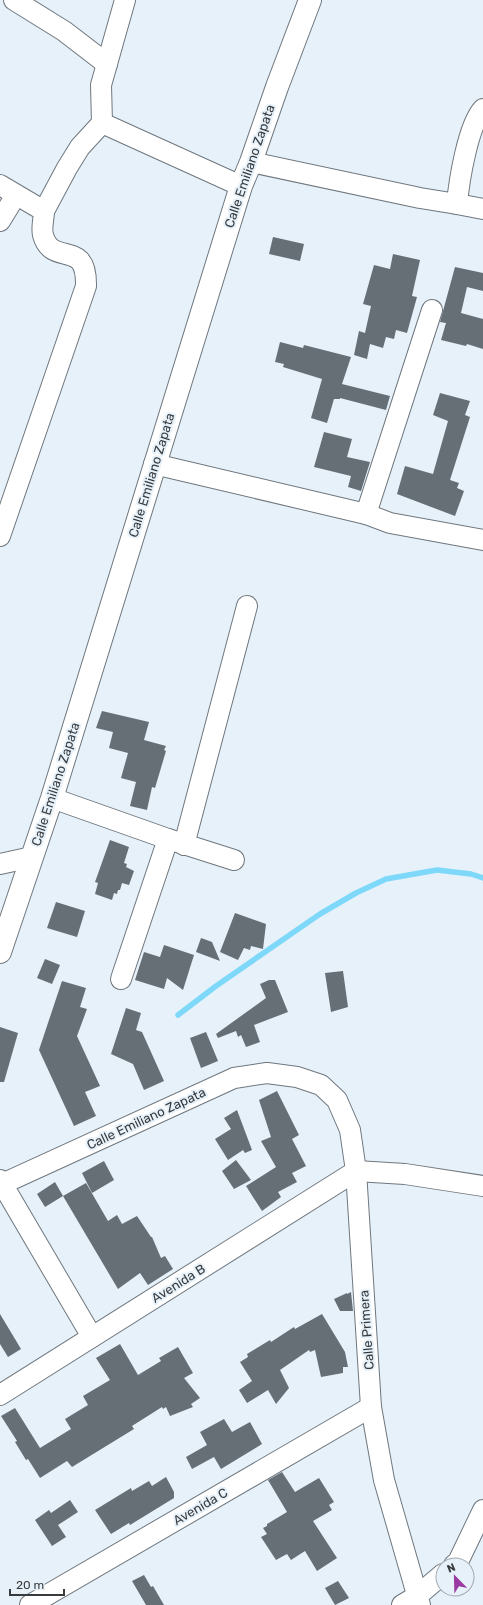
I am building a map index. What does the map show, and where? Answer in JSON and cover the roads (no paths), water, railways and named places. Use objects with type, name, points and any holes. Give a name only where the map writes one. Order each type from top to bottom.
[{"type":"main road","name":"Calle Emiliano Zapata","points":[[0,952],[52,798],[241,186],[310,0]]},
{"type":"street","points":[[14,0],[64,31],[107,64]]},
{"type":"street","points":[[0,536],[86,286],[86,275],[83,264],[75,256],[56,252],[43,235],[44,210],[80,147],[102,123],[101,85],[125,0]]},
{"type":"street","points":[[457,204],[459,181],[475,120],[483,109]]},
{"type":"street","points":[[102,123],[241,186]]},
{"type":"street","points":[[251,162],[420,198],[483,209]]},
{"type":"street","points":[[0,221],[8,190],[44,210]]},
{"type":"street","points":[[366,514],[432,310]]},
{"type":"street","points":[[154,464],[366,514],[390,523],[483,540]]},
{"type":"street","points":[[121,978],[176,842],[246,606]]},
{"type":"street","points":[[52,798],[176,842],[234,860]]},
{"type":"street","points":[[0,864],[32,857]]},
{"type":"street","name":"Calle Emiliano Zapata","points":[[1,1183],[234,1078],[267,1072],[297,1077]]},
{"type":"street","name":"Calle Primera","points":[[297,1077],[321,1084],[337,1100],[350,1130],[356,1171],[370,1407],[384,1480],[413,1602]]},
{"type":"street","points":[[356,1171],[405,1174],[483,1186]]},
{"type":"street","name":"Avenida B","points":[[0,1395],[356,1171]]},
{"type":"street","points":[[1,1183],[92,1337]]},
{"type":"street","name":"Avenida C","points":[[30,1605],[370,1407]]},
{"type":"street","points":[[460,1557],[483,1510]]},
{"type":"street","points":[[413,1602],[435,1581]]},
{"type":"waterway","points":[[178,1015],[216,986],[320,914],[356,893],[386,879],[437,870],[471,874],[483,878]]}]
